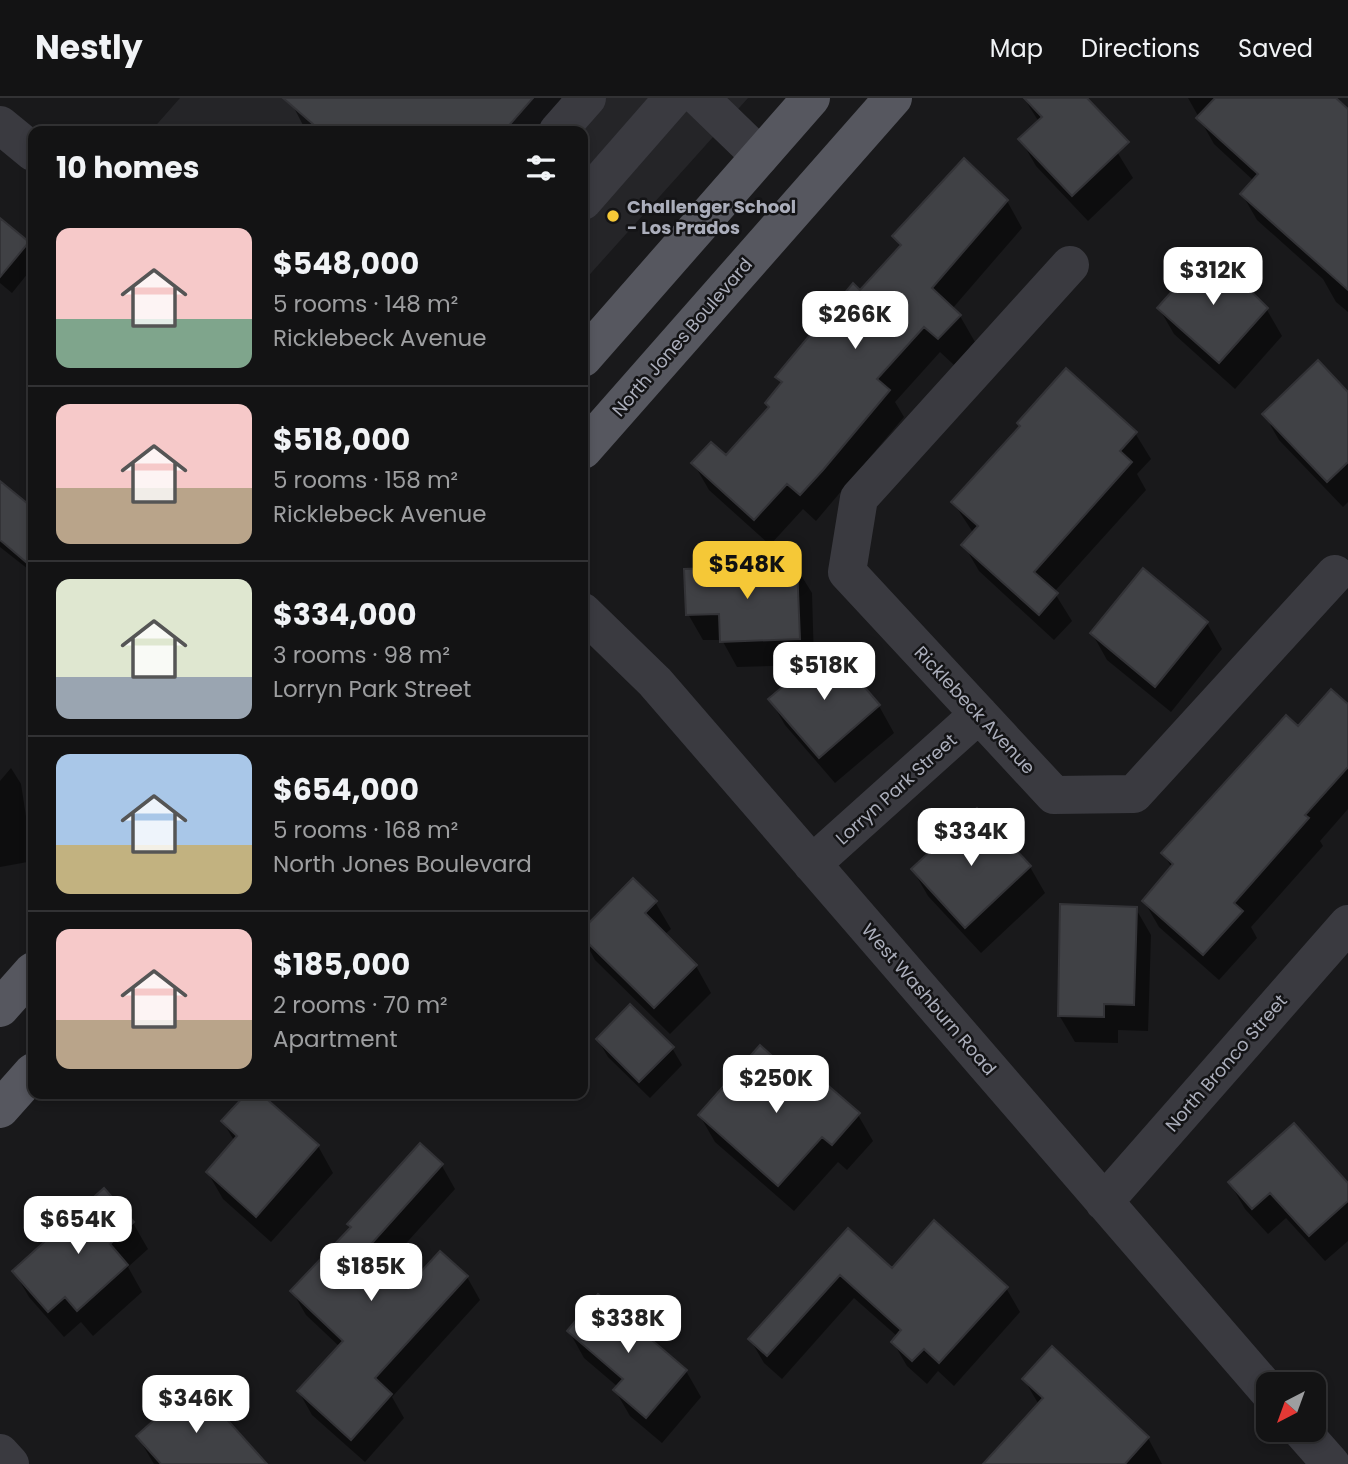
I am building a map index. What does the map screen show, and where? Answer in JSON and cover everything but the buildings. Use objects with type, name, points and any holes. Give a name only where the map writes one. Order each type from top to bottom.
[{"type":"main road","points":[[588,352],[811,98]]},
{"type":"main road","name":"North Jones Boulevard","points":[[588,444],[893,98]]},
{"type":"main road","points":[[0,1008],[28,977]]},
{"type":"main road","points":[[0,1109],[28,1078]]},
{"type":"street","points":[[562,126],[587,98]]},
{"type":"street","points":[[588,195],[673,98]]},
{"type":"street","points":[[700,98],[760,156]]},
{"type":"street","points":[[0,125],[28,148]]},
{"type":"street","name":"Ricklebeck Avenue","points":[[1070,265],[859,498],[847,572],[1054,795],[1134,794],[1335,574]]},
{"type":"street","name":"West Washburn Road","points":[[588,617],[655,682],[1256,1377]]},
{"type":"street","name":"Lorryn Park Street","points":[[812,864],[979,714]]},
{"type":"street","name":"North Bronco Street","points":[[1104,1202],[1348,924]]},
{"type":"street","points":[[1312,1442],[1331,1464]]},
{"type":"street","points":[[0,1452],[10,1464]]},
{"type":"shaded area","name":"Challenger School - Los Prados","points":[[180,98],[748,98],[588,276],[588,126],[155,126]]},
{"type":"place","name":"Challenger School - Los Prados","points":[[613,216]]}]
